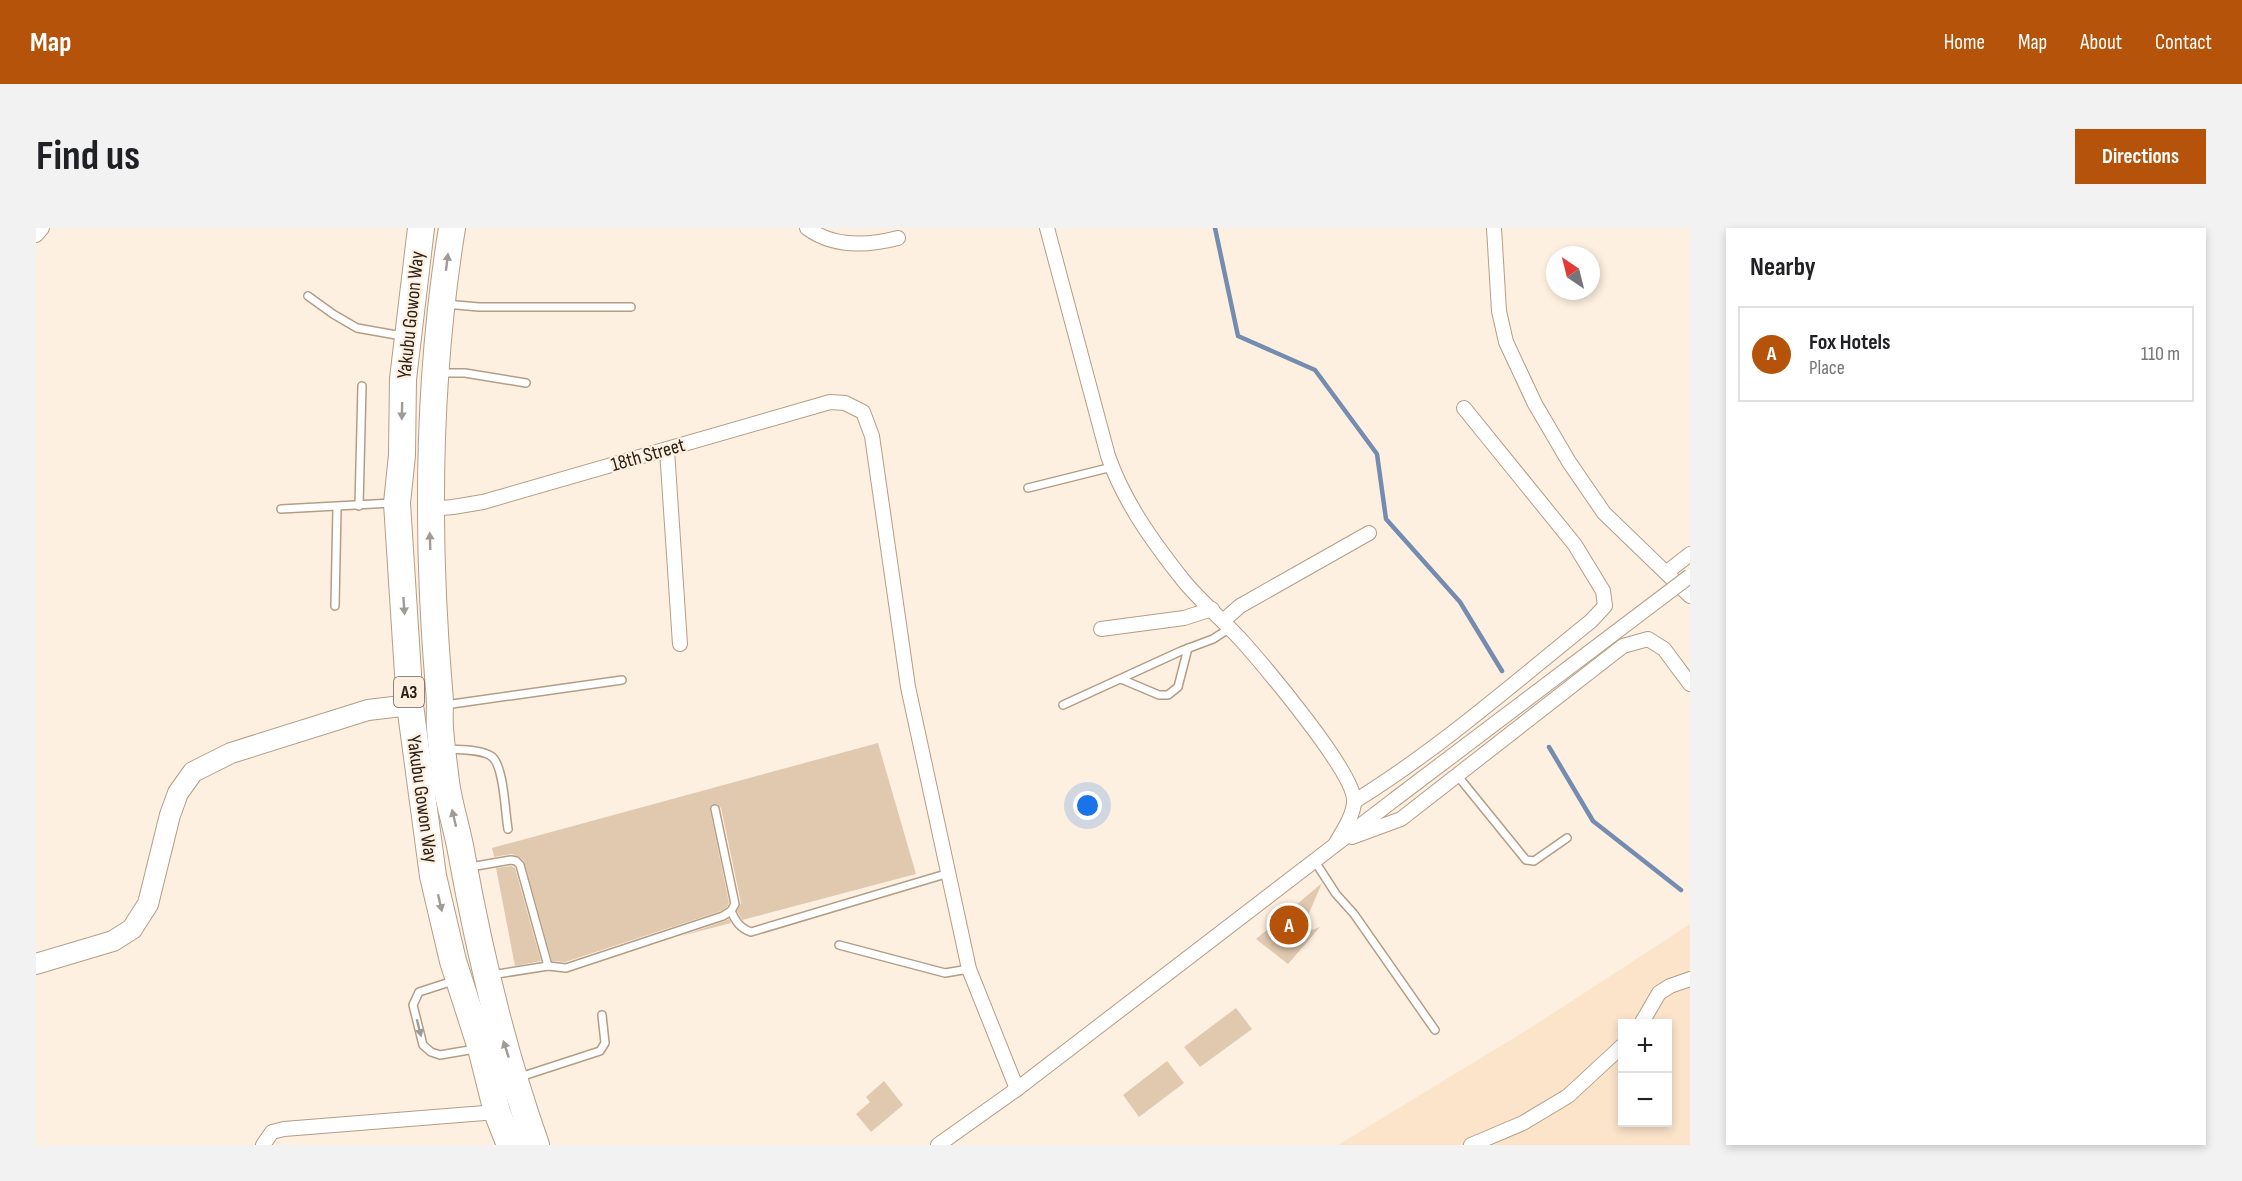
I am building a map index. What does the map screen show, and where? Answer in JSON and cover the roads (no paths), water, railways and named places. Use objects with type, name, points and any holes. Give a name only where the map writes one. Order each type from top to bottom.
[{"type":"highway","name":"Yakubu Gowon Way","points":[[421,228],[403,379],[402,455],[397,503],[410,705],[433,876],[458,979],[481,1048],[497,1112],[510,1145]]},
{"type":"highway","name":"Yakubu Gowon Way","points":[[452,228],[431,438],[429,509],[434,639],[442,748],[447,786],[485,976],[536,1145]]},
{"type":"street","points":[[36,235],[42,228]]},
{"type":"street","points":[[807,228],[824,239],[843,243],[878,243],[898,238]]},
{"type":"street","points":[[1047,228],[1117,482],[1129,504],[1184,581],[1226,624],[1291,700],[1347,777],[1354,801],[1350,818],[1336,843]]},
{"type":"street","points":[[1494,228],[1499,311],[1506,342],[1535,404],[1569,462],[1604,513],[1690,596]]},
{"type":"street","name":"18th Street","points":[[429,509],[483,501],[830,402],[845,403],[863,412],[872,436],[908,687],[949,873]]},
{"type":"street","points":[[1354,801],[1395,776],[1450,734],[1582,628],[1605,606],[1603,591],[1575,545],[1464,408]]},
{"type":"street","points":[[667,450],[680,644]]},
{"type":"street","points":[[1226,624],[1240,606],[1368,533]]},
{"type":"street","points":[[1667,572],[1690,554]]},
{"type":"street","points":[[938,1145],[1017,1089],[1191,958],[1336,843],[1690,576]]},
{"type":"street","points":[[1101,629],[1184,618],[1212,609]]},
{"type":"street","points":[[1336,843],[1401,819],[1623,646],[1648,639],[1664,649],[1690,684]]},
{"type":"street","points":[[36,964],[112,941],[132,929],[148,904],[170,815],[178,793],[193,772],[231,753],[315,726],[368,710],[410,705]]},
{"type":"street","points":[[949,873],[969,969],[1017,1089]]},
{"type":"street","points":[[1643,1019],[1659,993],[1670,986],[1690,979]]},
{"type":"street","points":[[1471,1145],[1523,1123],[1568,1096],[1618,1051]]},
{"type":"street","points":[[263,1145],[272,1132],[284,1129],[497,1112]]},
{"type":"lane","points":[[308,296],[333,314],[357,327],[408,337]]},
{"type":"lane","points":[[443,304],[479,307],[631,307]]},
{"type":"lane","points":[[437,373],[465,373],[526,382]]},
{"type":"lane","points":[[359,506],[362,386]]},
{"type":"lane","points":[[1028,488],[1112,467]]},
{"type":"lane","points":[[281,509],[397,503]]},
{"type":"lane","points":[[335,606],[337,507]]},
{"type":"lane","points":[[1063,705],[1188,648],[1213,639],[1226,624]]},
{"type":"lane","points":[[1121,679],[1159,695],[1168,695],[1178,687],[1188,648]]},
{"type":"lane","points":[[440,705],[622,680]]},
{"type":"lane","points":[[442,748],[481,752],[491,756],[498,765],[508,829]]},
{"type":"lane","points":[[1457,775],[1526,860],[1534,861],[1567,838]]},
{"type":"lane","points":[[485,976],[548,966],[566,968],[723,916],[731,911],[735,904],[715,809]]},
{"type":"lane","points":[[464,868],[511,860],[520,865],[548,966]]},
{"type":"lane","points":[[1314,860],[1435,1030]]},
{"type":"lane","points":[[731,911],[736,922],[743,929],[751,932],[949,873]]},
{"type":"lane","points":[[839,945],[945,973],[969,969]]},
{"type":"lane","points":[[458,979],[418,992],[413,1005],[423,1045],[440,1056],[481,1048]]},
{"type":"lane","points":[[515,1079],[600,1051],[605,1043],[602,1014]]},
{"type":"waterway","points":[[1215,228],[1238,336],[1315,370],[1377,454],[1386,519],[1460,602],[1502,671]]},
{"type":"waterway","points":[[1549,747],[1593,821],[1681,890]]},
{"type":"place","name":"Fox Hotels","points":[[1289,925]]}]
